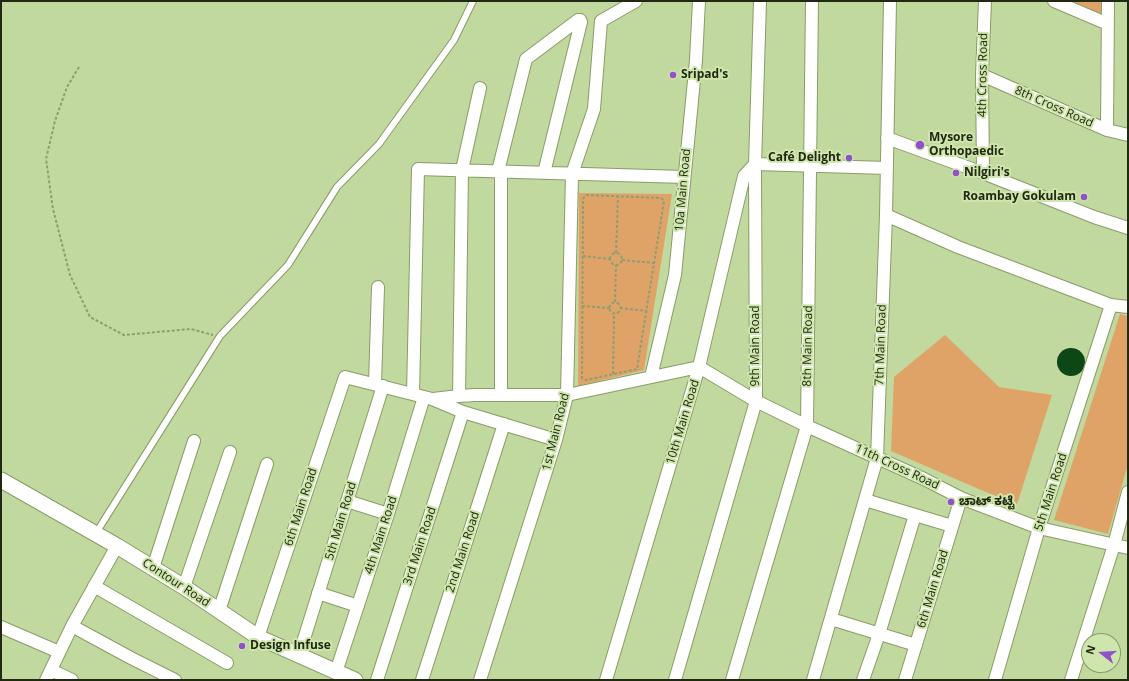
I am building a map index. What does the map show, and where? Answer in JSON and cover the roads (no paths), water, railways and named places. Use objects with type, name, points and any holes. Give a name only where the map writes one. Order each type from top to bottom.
[{"type":"street","name":"1st Main Road","points":[[480,680],[556,440],[567,395],[572,174],[594,109],[602,21],[636,1]]},
{"type":"street","name":"10a Main Road","points":[[651,377],[675,275],[696,60],[699,1]]},
{"type":"street","name":"9th Main Road","points":[[675,680],[756,401],[755,164],[760,1]]},
{"type":"street","name":"8th Main Road","points":[[732,680],[807,426],[812,1]]},
{"type":"street","name":"7th Main Road","points":[[813,680],[877,458],[886,215],[890,1]]},
{"type":"street","name":"4th Cross Road","points":[[983,173],[982,75],[984,1]]},
{"type":"street","points":[[1054,1],[1108,24]]},
{"type":"street","points":[[1108,1],[1108,130]]},
{"type":"street","points":[[501,395],[500,171],[526,59],[580,20],[581,22],[544,173]]},
{"type":"street","name":"8th Cross Road","points":[[982,75],[1108,130],[1128,135]]},
{"type":"street","points":[[459,396],[462,170],[480,88]]},
{"type":"street","points":[[887,138],[983,173],[1094,217],[1128,228]]},
{"type":"street","points":[[755,164],[887,168]]},
{"type":"street","name":"10th Main Road","points":[[606,680],[699,367],[744,176],[755,164]]},
{"type":"street","name":"4th Main Road","points":[[336,672],[388,514],[423,397],[418,169],[462,170]]},
{"type":"street","points":[[462,170],[684,177]]},
{"type":"street","points":[[886,215],[958,248],[1111,304],[1128,307]]},
{"type":"street","name":"5th Main Road","points":[[298,655],[347,500],[379,385],[378,287]]},
{"type":"street","name":"5th Main Road","points":[[995,680],[1039,528],[1111,304]]},
{"type":"street","points":[[423,397],[475,395],[567,395],[699,367]]},
{"type":"street","name":"11th Cross Road","points":[[699,367],[756,401],[924,479],[961,498],[1039,528],[1128,548]]},
{"type":"street","name":"6th Main Road","points":[[258,637],[345,377],[379,385]]},
{"type":"street","points":[[379,385],[423,397],[468,413],[556,440]]},
{"type":"street","name":"3rd Main Road","points":[[377,680],[475,395]]},
{"type":"street","name":"2nd Main Road","points":[[422,680],[504,424]]},
{"type":"street","points":[[153,568],[194,441]]},
{"type":"street","points":[[184,587],[230,452]]},
{"type":"street","points":[[219,611],[267,464]]},
{"type":"street","name":"Contour Road","points":[[1,480],[96,533],[184,587],[258,637],[355,680]]},
{"type":"street","points":[[1071,680],[1114,545],[1128,492]]},
{"type":"street","name":"6th Main Road","points":[[906,680],[961,498]]},
{"type":"street","points":[[347,500],[388,514]]},
{"type":"street","points":[[865,500],[952,526]]},
{"type":"street","points":[[863,680],[879,634],[915,515]]},
{"type":"street","points":[[72,680],[48,675],[72,626],[117,546]]},
{"type":"street","points":[[94,586],[227,664]]},
{"type":"street","points":[[318,593],[358,606]]},
{"type":"street","points":[[831,619],[916,645]]},
{"type":"street","points":[[72,626],[175,680]]},
{"type":"street","points":[[1,627],[59,652]]},
{"type":"lane","points":[[96,533],[220,336],[288,265],[337,187],[379,144],[454,40],[473,1]]},
{"type":"place","name":"Sripad's","points":[[673,75]]},
{"type":"place","name":"Mysore Orthopaedic","points":[[920,145]]},
{"type":"place","name":"Café Delight","points":[[849,158]]},
{"type":"place","name":"Nilgiri's","points":[[956,173]]},
{"type":"place","name":"Roambay Gokulam","points":[[1084,197]]},
{"type":"place","name":"ಚಾಟ್ ಕಟ್ಟೆ","points":[[951,502]]},
{"type":"place","name":"Design Infuse","points":[[242,646]]}]
